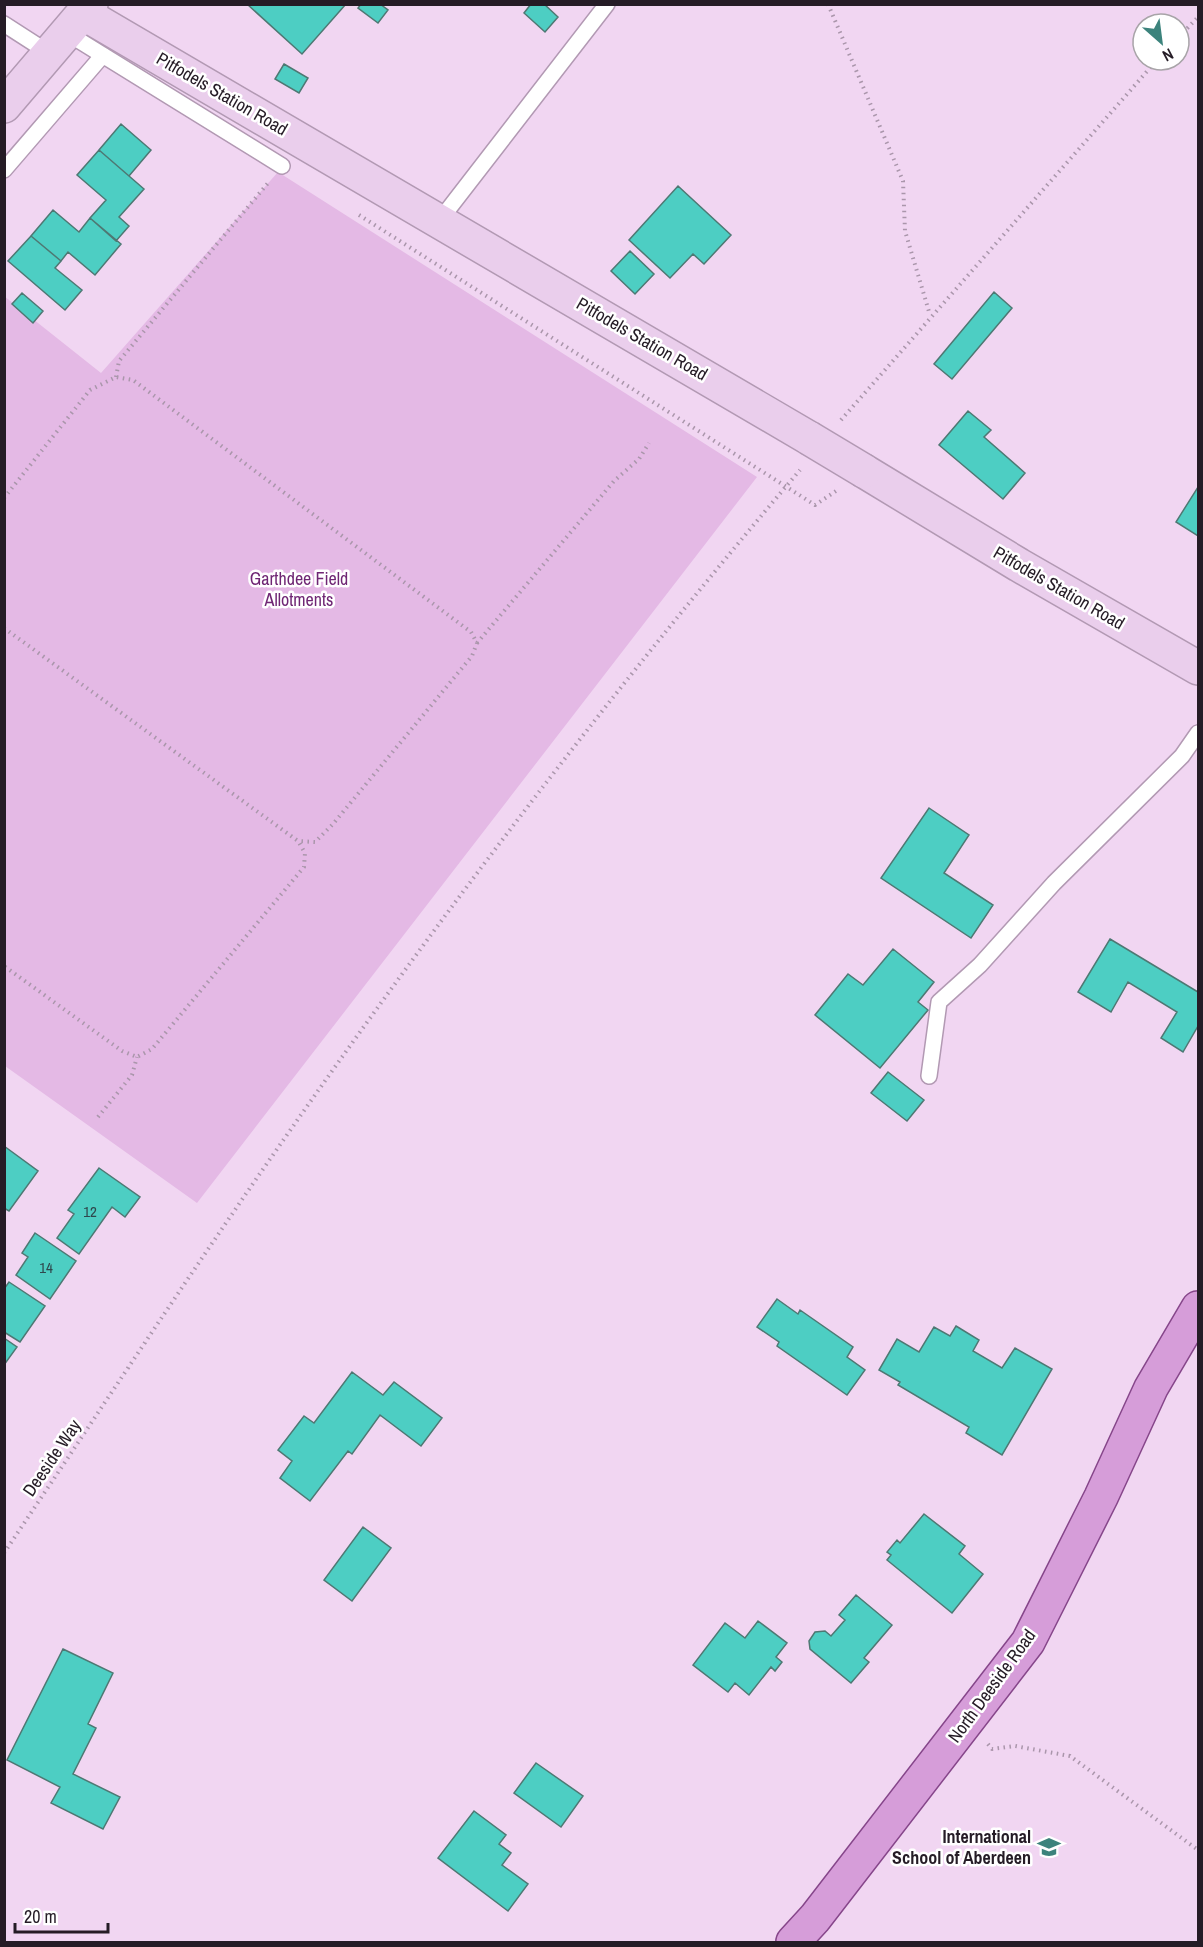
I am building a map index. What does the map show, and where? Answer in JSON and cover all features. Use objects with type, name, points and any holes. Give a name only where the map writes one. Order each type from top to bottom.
[{"type":"main road","name":"North Deeside Road","points":[[793,1942],[1028,1642],[1101,1497],[1152,1388],[1198,1308]]},
{"type":"street","name":"Pitfodels Station Road","points":[[72,26],[440,220],[807,450],[864,471],[1019,565],[1198,668]]},
{"type":"street","points":[[4,106],[72,26]]},
{"type":"lane","points":[[440,220],[607,4]]},
{"type":"lane","points":[[4,24],[72,26],[103,55],[282,166]]},
{"type":"lane","points":[[4,170],[103,55]]},
{"type":"lane","points":[[929,1076],[939,1002],[980,965],[1054,883],[1182,756],[1198,733]]},
{"type":"path","points":[[828,4],[903,181],[905,231],[930,316]]},
{"type":"path","points":[[840,422],[930,316],[1146,72]]},
{"type":"path","points":[[116,377],[119,361],[282,166]]},
{"type":"path","points":[[353,211],[815,505],[864,471]]},
{"type":"path","points":[[4,498],[90,390],[116,377],[133,380],[471,632],[477,643]]},
{"type":"path","points":[[298,841],[315,842],[333,824],[472,656],[477,643],[614,481],[639,459],[650,443]]},
{"type":"path","name":"Deeside Way","points":[[4,1553],[295,1123],[368,1021],[622,686],[785,486],[807,450]]},
{"type":"path","points":[[4,628],[298,841],[305,853],[304,867],[152,1049],[137,1057],[132,1075],[98,1117]]},
{"type":"path","points":[[4,966],[122,1051],[137,1057]]},
{"type":"path","points":[[978,1708],[988,1716],[982,1738],[992,1749],[1015,1746],[1070,1756],[1198,1851]]},
{"type":"green space","name":"Garthdee Field Allotments","points":[[278,172],[757,477],[197,1203],[5,1066],[4,296],[101,373]]},
{"type":"building","points":[[247,4],[346,4],[302,54]]},
{"type":"building","points":[[361,4],[380,4],[388,10],[378,23],[358,8]]},
{"type":"building","points":[[531,4],[544,4],[558,17],[545,32],[524,13]]},
{"type":"building","points":[[284,64],[308,78],[299,93],[275,79]]},
{"type":"building","points":[[121,124],[151,150],[129,176],[99,150]]},
{"type":"building","points":[[99,150],[144,189],[119,217],[129,226],[116,241],[90,218],[106,200],[77,175]]},
{"type":"building","points":[[678,186],[731,235],[704,264],[693,254],[670,278],[629,240]]},
{"type":"building","points":[[53,210],[79,232],[90,218],[121,244],[95,275],[68,252],[61,261],[31,236]]},
{"type":"building","points":[[31,236],[61,261],[55,268],[82,290],[65,310],[8,261]]},
{"type":"building","points":[[630,251],[654,274],[635,294],[611,271]]},
{"type":"building","points":[[994,292],[1012,308],[952,379],[934,364]]},
{"type":"building","points":[[22,293],[43,311],[33,323],[12,304]]},
{"type":"building","points":[[968,411],[991,430],[984,437],[1025,473],[1003,499],[939,445]]},
{"type":"building","points":[[1198,487],[1198,536],[1176,522]]},
{"type":"building","points":[[929,808],[969,835],[944,873],[993,905],[971,938],[881,878]]},
{"type":"building","points":[[1110,939],[1198,992],[1198,1026],[1183,1052],[1161,1038],[1177,1012],[1128,982],[1111,1012],[1078,992]]},
{"type":"building","points":[[893,949],[934,982],[918,1002],[928,1010],[880,1068],[815,1015],[848,974],[863,985]]},
{"type":"building","points":[[888,1072],[924,1100],[907,1121],[871,1093]]},
{"type":"building","points":[[4,1146],[38,1171],[9,1211],[4,1208]]},
{"type":"building","points":[[99,1168],[140,1197],[125,1217],[112,1207],[79,1254],[57,1238],[74,1214],[68,1210]]},
{"type":"building","points":[[35,1233],[76,1261],[50,1299],[16,1275],[28,1257],[22,1253]]},
{"type":"building","points":[[9,1282],[45,1306],[20,1342],[4,1332],[4,1289]]},
{"type":"building","points":[[777,1299],[798,1314],[800,1310],[853,1347],[847,1357],[865,1370],[847,1395],[777,1346],[779,1342],[757,1327]]},
{"type":"building","points":[[956,1326],[979,1340],[973,1351],[1002,1368],[1015,1348],[1052,1369],[1002,1455],[966,1433],[969,1427],[898,1385],[900,1382],[879,1370],[897,1339],[919,1352],[934,1327],[950,1336]]},
{"type":"building","points":[[4,1338],[17,1347],[4,1365]]},
{"type":"building","points":[[352,1372],[383,1395],[394,1382],[442,1418],[421,1446],[380,1415],[352,1454],[348,1451],[310,1501],[280,1478],[292,1461],[278,1450],[304,1416],[314,1423]]},
{"type":"building","points":[[924,1514],[965,1546],[959,1554],[983,1574],[952,1613],[887,1560],[891,1555],[887,1552],[897,1540],[900,1543]]},
{"type":"building","points":[[363,1527],[391,1548],[352,1601],[324,1580]]},
{"type":"building","points":[[856,1595],[892,1625],[864,1658],[869,1662],[851,1683],[810,1649],[809,1641],[815,1632],[825,1631],[831,1636],[845,1620],[839,1615]]},
{"type":"building","points":[[758,1621],[787,1643],[776,1657],[782,1662],[775,1671],[771,1667],[749,1695],[735,1683],[728,1692],[693,1665],[725,1623],[745,1638]]},
{"type":"building","points":[[63,1649],[113,1673],[88,1724],[96,1728],[73,1774],[120,1797],[103,1829],[51,1803],[60,1787],[7,1760]]},
{"type":"building","points":[[536,1763],[583,1796],[561,1827],[514,1793]]},
{"type":"building","points":[[474,1811],[506,1835],[499,1844],[511,1853],[502,1865],[528,1884],[508,1911],[438,1858]]},
{"type":"place","name":"International School of Aberdeen","points":[[1049,1847]]}]
